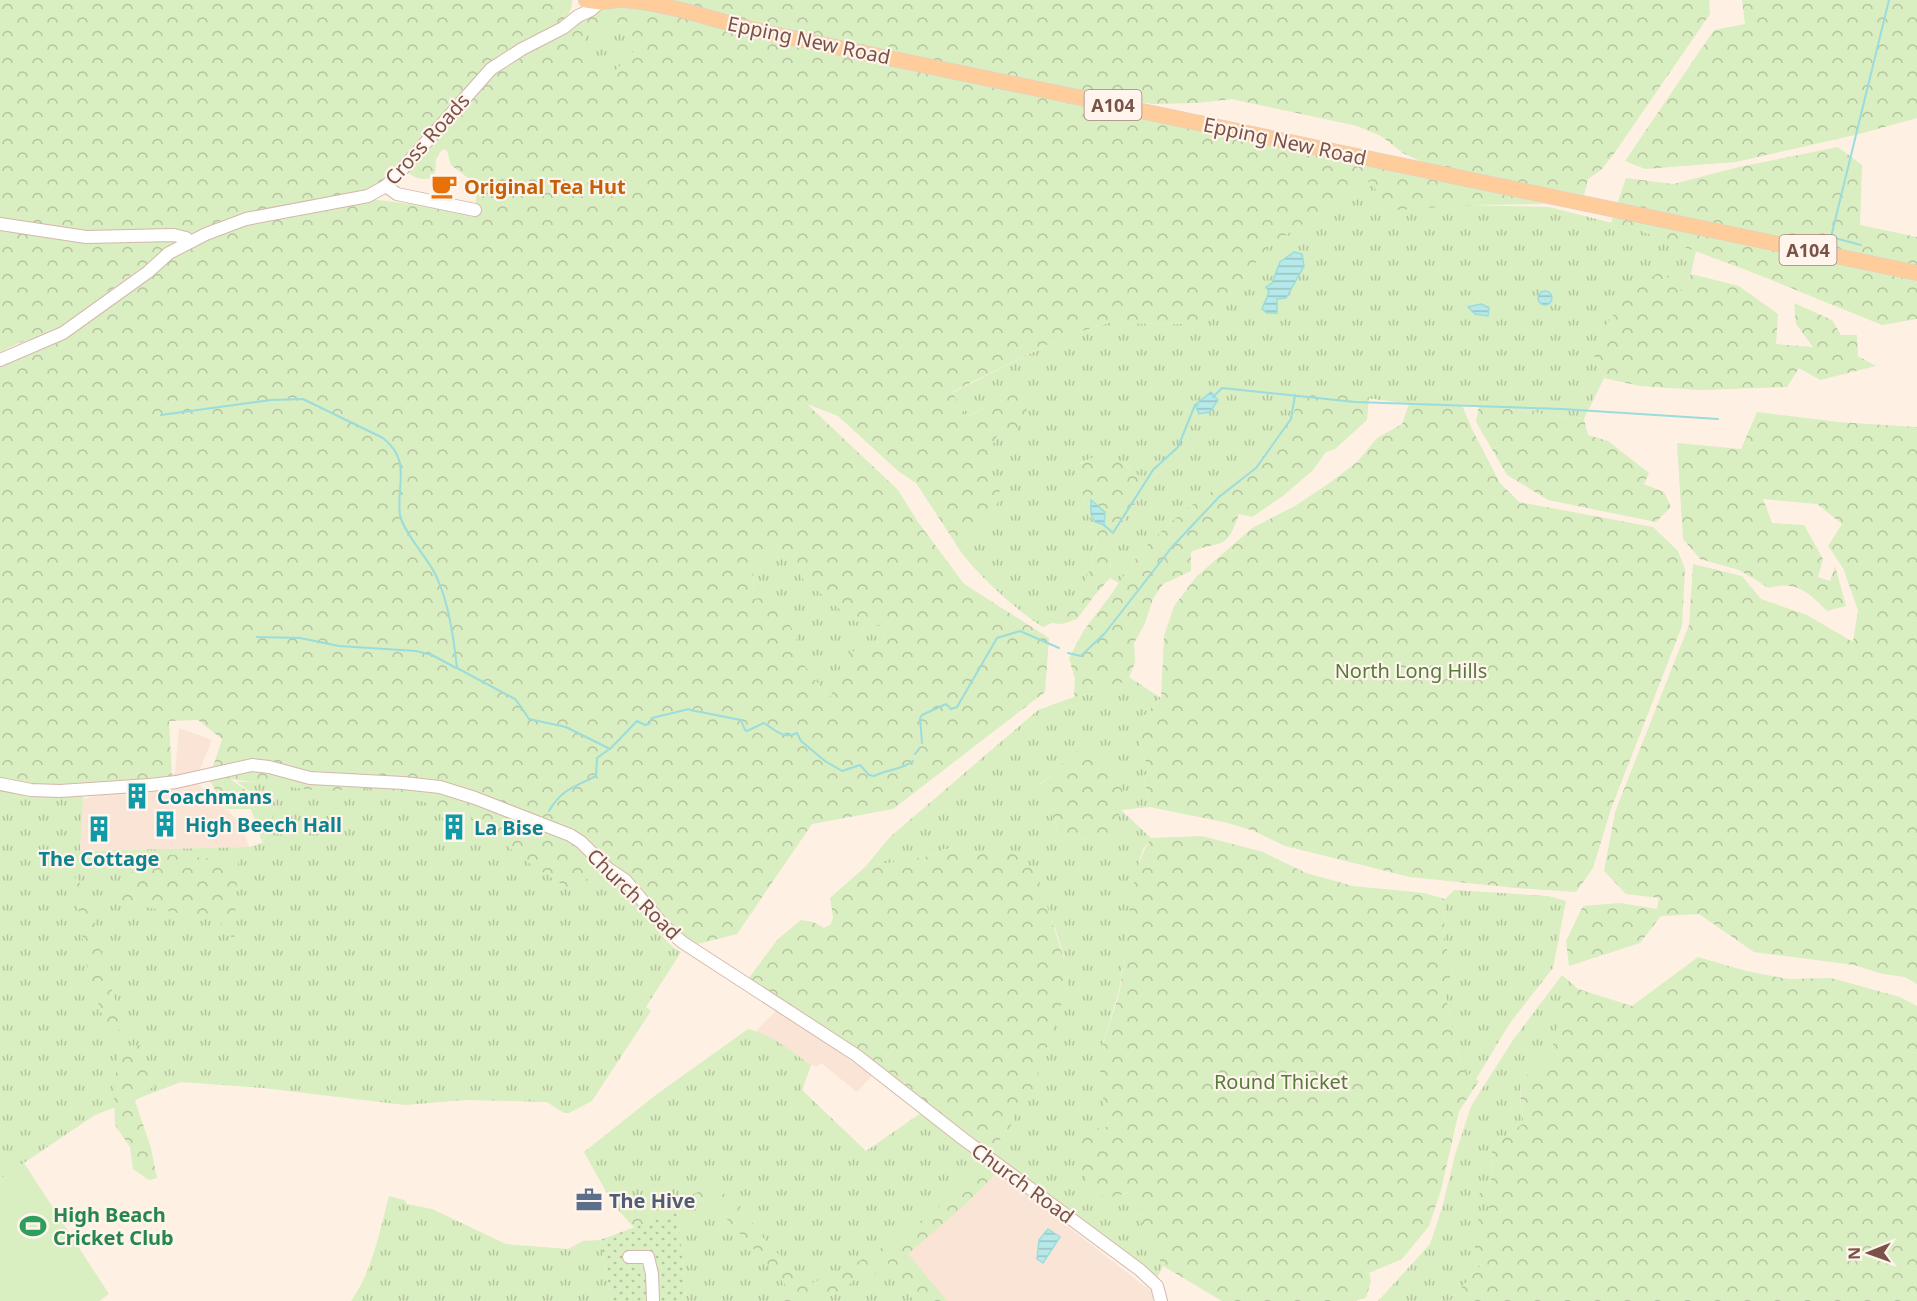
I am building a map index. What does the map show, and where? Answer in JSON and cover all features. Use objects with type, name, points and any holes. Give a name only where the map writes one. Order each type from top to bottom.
[{"type":"main road","points":[[593,1],[618,0]]},
{"type":"main road","name":"Epping New Road","points":[[624,0],[652,1],[737,27],[982,76],[1917,273]]},
{"type":"street","points":[[578,16],[582,5],[581,0]]},
{"type":"street","name":"Cross Roads","points":[[0,360],[63,333],[148,272],[169,253],[188,242],[246,219],[368,196],[386,186],[491,69],[591,10],[593,1]]},
{"type":"street","points":[[386,186],[397,194],[475,210]]},
{"type":"street","points":[[0,224],[86,237],[174,235],[186,238],[188,242]]},
{"type":"street","name":"Church Road","points":[[0,784],[31,790],[60,791],[150,785],[176,782],[252,765],[310,778],[440,787],[563,832],[581,842],[607,868],[624,880],[664,926],[682,942],[856,1055],[891,1081],[962,1138],[1140,1270],[1156,1286],[1161,1301]]},
{"type":"street","points":[[630,1257],[648,1257],[652,1274],[653,1301]]},
{"type":"shaded area","points":[[179,728],[212,740],[195,781],[241,823],[249,847],[80,851],[83,799],[175,773]]},
{"type":"shaded area","points":[[779,1008],[872,1076],[857,1092],[821,1063],[817,1067],[811,1065],[756,1031]]},
{"type":"shaded area","points":[[995,1170],[1152,1292],[1153,1301],[930,1301],[891,1256]]},
{"type":"green space","points":[[0,0],[572,0],[572,3],[564,21],[476,77],[382,181],[363,192],[244,215],[186,235],[49,335],[19,343],[0,352]]},
{"type":"green space","points":[[665,0],[1709,0],[1710,14],[1613,155],[1601,170],[1588,179],[1584,195],[1429,165],[1403,153],[1381,136],[1357,126],[1232,99],[1153,104],[1089,94],[788,33]]},
{"type":"green space","points":[[1742,0],[1917,0],[1917,118],[1859,134],[1736,162],[1645,169],[1625,161],[1714,30],[1745,24]]},
{"type":"green space","points":[[623,4],[1517,196],[1545,204],[1468,205],[1384,211],[1372,180],[1270,245],[1206,324],[1107,323],[1061,338],[952,392],[967,417],[1020,391],[1027,409],[1010,447],[999,431],[985,461],[1002,496],[972,541],[954,541],[916,483],[898,471],[838,416],[807,404],[898,490],[918,522],[964,584],[1049,638],[1045,692],[893,809],[812,824],[737,934],[698,944],[628,907],[600,872],[569,889],[526,861],[468,815],[400,795],[389,788],[320,791],[230,779],[276,811],[262,842],[251,809],[226,809],[209,779],[222,739],[198,720],[169,721],[172,777],[16,792],[0,785],[0,363],[49,342],[173,253],[255,222],[370,199],[474,212],[478,185],[451,165],[447,151],[443,149],[437,157],[432,178],[418,178],[405,171],[453,113],[503,65],[596,10]],"holes":[[[627,22],[636,49],[614,72],[578,55],[589,30]],[[786,548],[803,579],[854,621],[886,627],[882,641],[844,655],[830,700],[793,650],[797,637],[773,598],[770,596],[754,599],[753,564]]]},
{"type":"green space","points":[[627,22],[636,49],[614,72],[577,55],[588,30]]},
{"type":"green space","points":[[1838,147],[1862,165],[1860,225],[1917,237],[1917,266],[1617,204],[1626,178],[1673,184],[1739,167]]},
{"type":"green space","points":[[1373,179],[1468,205],[1549,207],[1636,229],[1696,251],[1691,274],[1682,292],[1594,356],[1604,378],[1584,419],[1479,405],[1409,404],[1303,389],[1291,419],[1262,461],[1199,499],[1170,523],[1141,551],[1119,583],[1110,578],[1111,552],[1117,530],[1131,511],[1130,467],[1097,457],[1076,466],[1085,504],[1097,539],[1090,569],[1080,596],[1052,623],[1043,627],[982,576],[954,541],[972,541],[985,461],[999,430],[1009,446],[1019,392],[966,417],[952,393],[1061,338],[1108,323],[1206,324],[1270,245]]},
{"type":"green space","points":[[1613,216],[1917,279],[1917,319],[1882,325],[1754,273],[1636,229],[1611,224]]},
{"type":"green space","points":[[1661,271],[1682,291],[1691,274],[1739,286],[1778,314],[1776,344],[1813,347],[1796,324],[1794,303],[1832,320],[1841,335],[1857,335],[1858,356],[1876,366],[1820,380],[1799,368],[1787,387],[1701,390],[1640,386],[1604,378],[1594,356],[1606,325],[1630,292]]},
{"type":"green space","points":[[1303,389],[1369,397],[1367,420],[1335,449],[1326,452],[1313,470],[1283,496],[1252,517],[1239,514],[1227,539],[1191,552],[1191,571],[1163,584],[1153,599],[1144,625],[1134,643],[1135,663],[1129,677],[1118,686],[1103,692],[1074,697],[1075,679],[1069,658],[1084,630],[1141,551],[1199,499],[1262,461],[1291,419]]},
{"type":"green space","name":"North Long Hills","points":[[1409,404],[1462,405],[1500,483],[1519,502],[1653,527],[1678,551],[1685,569],[1682,626],[1611,809],[1593,868],[1576,892],[1410,877],[1285,846],[1254,831],[1228,823],[1150,807],[1144,776],[1149,771],[1135,730],[1143,717],[1161,698],[1164,636],[1174,606],[1196,577],[1252,528],[1295,506],[1328,484],[1357,462],[1377,438],[1402,424]]},
{"type":"green space","points":[[1479,405],[1584,419],[1588,435],[1608,441],[1649,473],[1644,484],[1664,492],[1671,507],[1656,522],[1548,500],[1507,475],[1476,422]]},
{"type":"green space","points":[[1757,412],[1838,422],[1917,427],[1917,984],[1905,977],[1883,974],[1854,965],[1754,952],[1699,914],[1661,916],[1640,943],[1569,966],[1566,941],[1583,906],[1620,903],[1657,909],[1659,898],[1626,894],[1604,871],[1615,812],[1689,625],[1693,564],[1742,576],[1761,599],[1807,615],[1853,642],[1858,610],[1843,568],[1828,546],[1842,524],[1817,504],[1763,499],[1772,523],[1804,525],[1823,559],[1818,577],[1830,581],[1835,566],[1846,606],[1827,611],[1808,594],[1794,587],[1769,588],[1739,570],[1700,559],[1683,539],[1677,443],[1741,449]]},
{"type":"green space","points":[[1096,456],[1118,462],[1131,469],[1145,485],[1131,511],[1117,530],[1111,552],[1110,578],[1077,619],[1062,624],[1052,623],[1080,596],[1090,569],[1097,540],[1076,466]]},
{"type":"green space","points":[[786,548],[804,579],[886,627],[882,641],[844,655],[831,701],[793,650],[770,596],[754,599],[753,564]]},
{"type":"green space","points":[[1129,677],[1161,698],[1143,717],[1135,730],[1149,771],[1144,776],[1150,807],[1121,810],[1151,838],[1143,849],[1139,862],[1119,991],[1103,1042],[1100,1068],[1108,1128],[1122,1195],[1132,1191],[1145,1234],[1163,1266],[1157,1278],[991,1152],[1013,1123],[1014,1106],[1068,984],[1057,933],[1022,853],[983,854],[946,849],[935,855],[865,867],[890,837],[1038,710],[1074,697],[1103,692],[1118,686]],"holes":[[[1100,756],[1119,782],[1109,844],[1086,838],[1073,843],[1054,840],[1058,831],[1050,811],[1050,801],[1039,784],[1055,774],[1065,760]]]},
{"type":"green space","points":[[1082,748],[1100,756],[1119,782],[1123,793],[1121,810],[1109,844],[1086,838],[1073,843],[1053,840],[1058,830],[1050,811],[1050,801],[1039,785],[1055,774],[1065,760]]},
{"type":"green space","points":[[0,781],[84,783],[80,851],[249,847],[262,843],[276,811],[237,782],[378,783],[482,801],[600,872],[628,907],[649,918],[663,937],[681,952],[646,1007],[651,1011],[592,1101],[569,1113],[564,1113],[547,1102],[465,1100],[405,1105],[263,1088],[181,1082],[95,1115],[0,1179]]},
{"type":"green space","name":"Round Thicket","points":[[1202,836],[1263,852],[1306,873],[1353,886],[1424,893],[1445,899],[1444,940],[1453,968],[1445,991],[1463,1070],[1479,1081],[1459,1111],[1441,1190],[1429,1226],[1402,1259],[1369,1273],[1371,1281],[1366,1298],[1353,1301],[1222,1301],[1163,1266],[1145,1234],[1132,1191],[1109,1197],[1099,1193],[1090,1185],[1084,1174],[1080,1161],[1080,1149],[1084,1138],[1093,1130],[1108,1127],[1101,1083],[1101,1058],[1120,989],[1129,911],[1137,870],[1151,838]]},
{"type":"green space","points":[[957,848],[978,853],[1022,853],[1040,883],[1067,969],[1068,984],[1031,1095],[1014,1106],[1013,1123],[991,1152],[748,979],[778,939],[801,920],[813,922],[824,928],[831,924],[833,917],[830,898],[865,867],[935,855],[943,849]]},
{"type":"green space","points":[[162,854],[238,861],[234,940],[218,920],[116,902],[133,870],[101,855]]},
{"type":"green space","points":[[75,872],[94,918],[102,957],[124,1028],[108,1034],[87,967]]},
{"type":"green space","points":[[1454,890],[1548,896],[1566,901],[1553,968],[1510,1023],[1476,1079],[1463,1070],[1458,1056],[1445,991],[1453,968],[1444,940],[1445,899]]},
{"type":"green space","points":[[1698,957],[1746,971],[1788,979],[1831,978],[1900,997],[1917,1006],[1917,1301],[1450,1301],[1482,1264],[1468,1230],[1482,1216],[1496,1214],[1476,1196],[1491,1185],[1492,1146],[1524,1123],[1521,1084],[1530,1072],[1550,1058],[1562,1006],[1578,989],[1632,1006]]},
{"type":"green space","points":[[1562,975],[1578,989],[1562,1006],[1550,1058],[1530,1072],[1521,1085],[1520,1100],[1524,1123],[1492,1146],[1491,1185],[1497,1214],[1482,1264],[1450,1301],[1378,1301],[1430,1244],[1471,1106],[1513,1040]]},
{"type":"green space","points":[[748,1029],[773,1039],[811,1065],[802,1090],[866,1151],[921,1113],[995,1170],[892,1256],[930,1301],[686,1301],[678,1212],[634,1227],[614,1206],[584,1152],[657,1094]]},
{"type":"green space","points":[[141,1045],[156,1084],[135,1101],[151,1148],[157,1178],[149,1180],[133,1169],[130,1147],[115,1125],[114,1096],[118,1049]]},
{"type":"green space","name":"High Beach Cricket Club","points":[[24,1163],[109,1294],[99,1301],[0,1301],[0,1179]]},
{"type":"green space","points":[[986,1163],[997,1172],[970,1200],[908,1254],[947,1301],[914,1301],[887,1262],[875,1274],[854,1280],[840,1293],[808,1301],[769,1301],[790,1290],[712,1202],[678,1211],[634,1227],[627,1220],[714,1186],[741,1207],[767,1243],[810,1284],[856,1263],[917,1227]]},
{"type":"green space","points":[[389,1196],[404,1200],[407,1204],[432,1209],[506,1244],[568,1249],[583,1241],[600,1240],[612,1301],[351,1301],[370,1264]]},
{"type":"green space","points":[[678,1211],[686,1301],[612,1301],[600,1240]]},
{"type":"water","points":[[1294,252],[1302,254],[1304,266],[1286,298],[1277,299],[1277,313],[1267,313],[1262,309],[1269,292],[1266,287],[1272,283],[1280,262]]},
{"type":"water","points":[[1542,291],[1548,291],[1552,298],[1548,305],[1542,305],[1538,301],[1538,295]]},
{"type":"water","points":[[1481,304],[1489,308],[1488,316],[1475,314],[1468,307]]},
{"type":"water","points":[[1211,392],[1218,400],[1210,412],[1199,414],[1195,405]]},
{"type":"water","points":[[1091,500],[1105,512],[1104,525],[1095,522],[1091,514]]},
{"type":"water","points":[[1048,1229],[1060,1237],[1043,1263],[1037,1259],[1039,1240]]},
{"type":"waterway","points":[[1861,245],[1831,237],[1889,0]]},
{"type":"waterway","points":[[1213,397],[1222,388],[1355,402],[1562,409],[1718,419]]},
{"type":"waterway","points":[[1068,653],[1081,656],[1105,633],[1172,547],[1219,497],[1256,468],[1291,419],[1295,395]]},
{"type":"waterway","points":[[161,415],[271,400],[303,399],[383,438],[392,447],[400,464],[399,504],[402,521],[433,570],[443,592],[457,668],[515,699],[522,708]]},
{"type":"waterway","points":[[1104,525],[1113,533],[1153,470],[1178,447],[1195,405],[1198,405]]},
{"type":"waterway","points":[[922,743],[920,718],[922,715],[946,704],[951,709],[957,707],[997,638],[1020,631],[1059,648]]},
{"type":"waterway","points":[[257,637],[300,638],[339,646],[416,651],[432,655],[456,668]]},
{"type":"waterway","points":[[523,710],[529,719],[566,727],[610,749],[637,721],[645,725],[649,724],[652,718],[689,709]]},
{"type":"waterway","points":[[690,710],[741,720],[747,731],[764,723],[784,735],[797,733],[801,741],[825,761],[842,771],[860,765],[869,775],[874,776],[913,761]]},
{"type":"waterway","points":[[915,754],[919,749]]},
{"type":"waterway","points":[[549,811],[564,793],[596,776],[597,758],[608,750]]},
{"type":"place","name":"Original Tea Hut","points":[[444,186]]},
{"type":"place","name":"Coachmans","points":[[137,796]]},
{"type":"place","name":"High Beech Hall","points":[[165,824]]},
{"type":"place","name":"La Bise","points":[[454,827]]},
{"type":"place","name":"The Cottage","points":[[99,829]]},
{"type":"place","name":"The Hive","points":[[589,1200]]},
{"type":"place","name":"High Beach Cricket Club","points":[[33,1226]]}]
